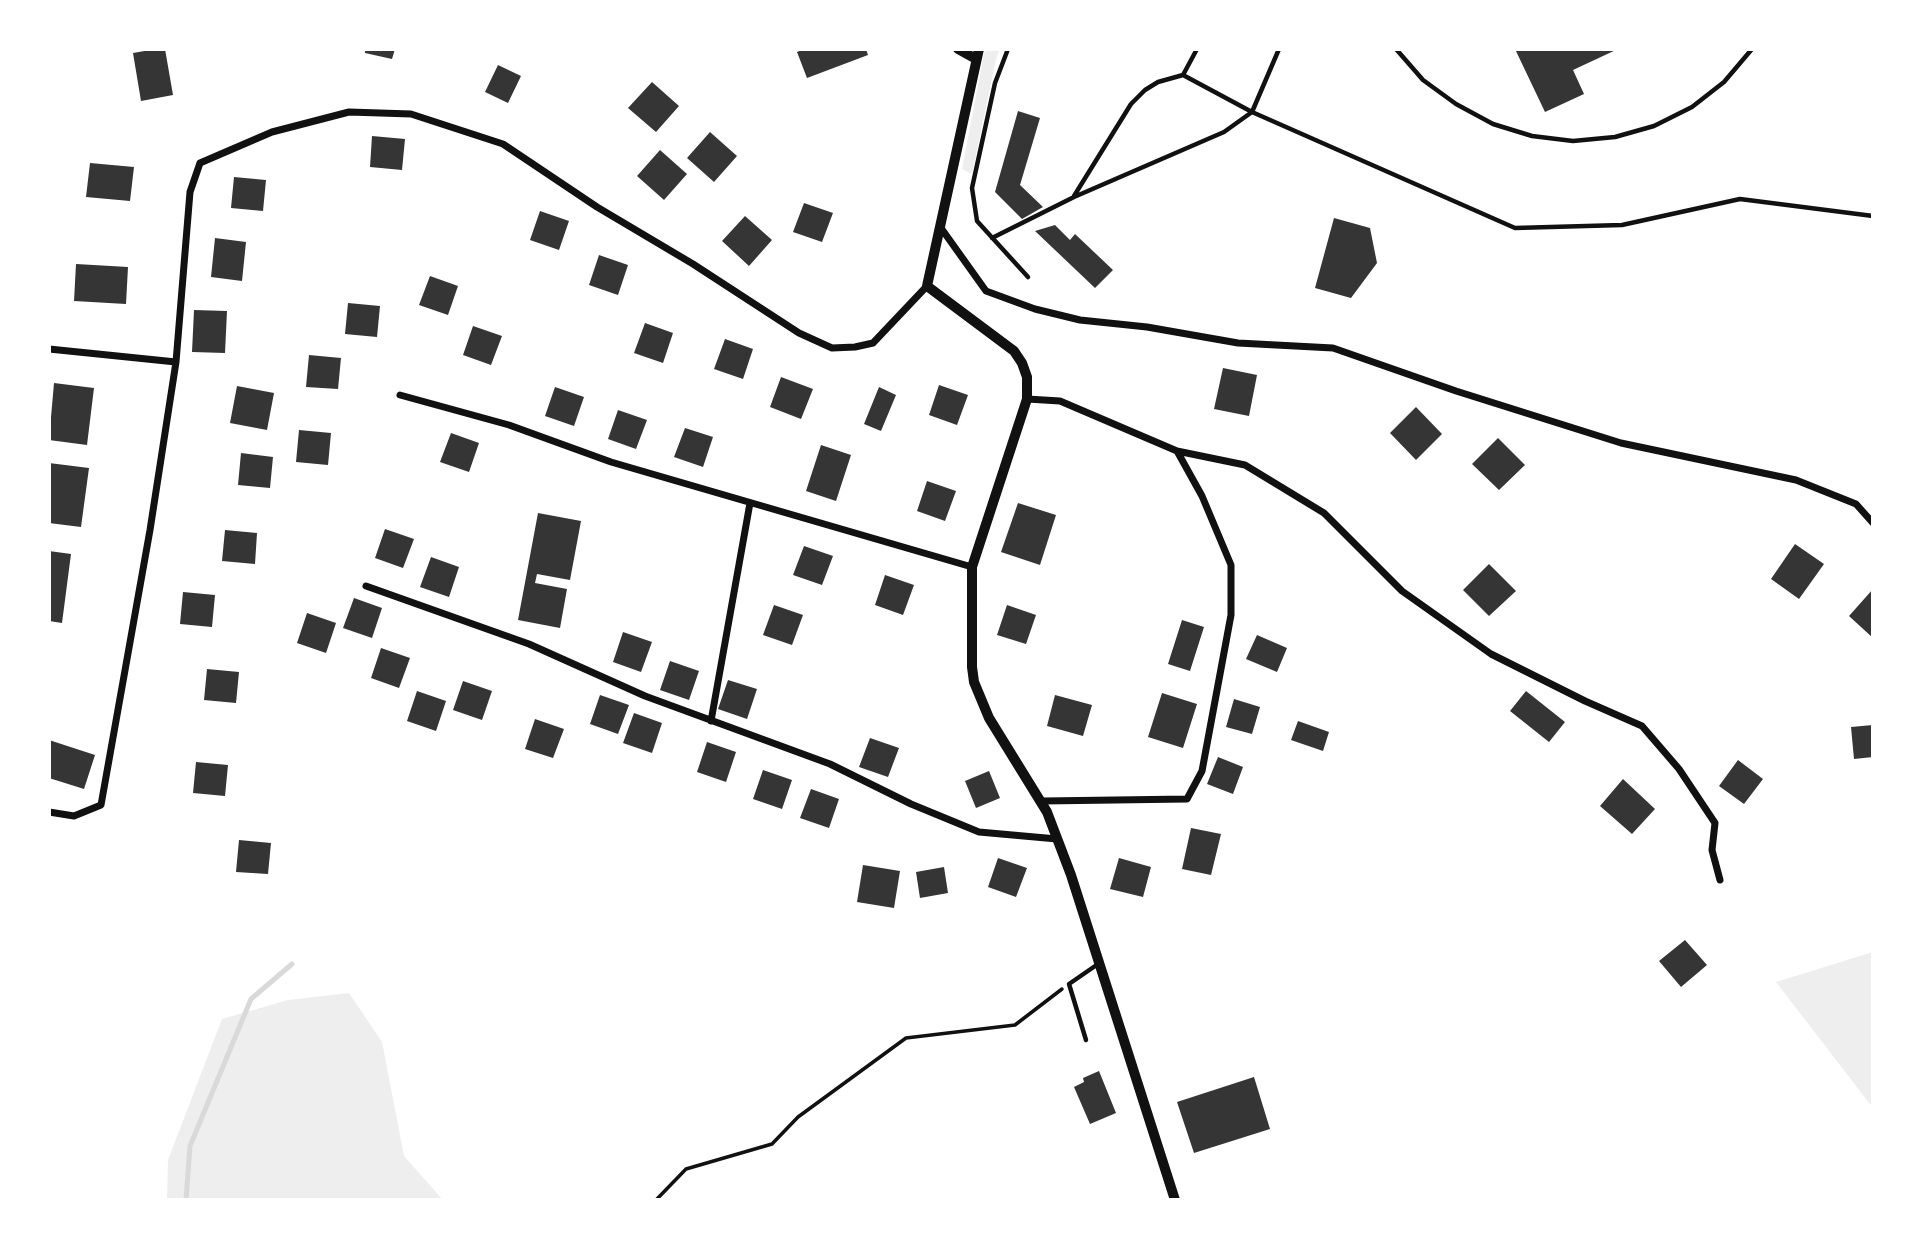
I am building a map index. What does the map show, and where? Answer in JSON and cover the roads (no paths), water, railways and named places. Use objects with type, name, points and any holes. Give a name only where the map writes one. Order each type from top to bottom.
[{"type":"street","points":[[49,811],[74,816],[101,805],[150,530],[176,362],[190,192],[200,163],[272,132],[349,112],[411,114],[503,144],[597,207],[693,264],[799,333],[832,348],[855,347],[873,343],[927,286],[977,54],[958,49]]},
{"type":"street","points":[[941,228],[986,290],[1035,309],[1080,320],[1147,327],[1238,344],[1333,348],[1456,391],[1621,443],[1796,480],[1856,504],[1873,523]]},
{"type":"street","points":[[927,286],[1014,351],[1027,377],[1027,398],[972,567],[974,682],[989,718],[1043,802],[1071,875],[1175,1200]]},
{"type":"street","points":[[49,349],[176,362]]},
{"type":"street","points":[[400,395],[509,425],[611,462],[972,567]]},
{"type":"street","points":[[1027,398],[1060,401],[1177,451],[1245,465],[1324,513],[1402,591],[1491,654],[1642,726],[1679,769],[1715,823],[1713,850],[1720,880]]},
{"type":"street","points":[[1043,802],[1188,799],[1202,771],[1231,615],[1231,565],[1202,496],[1177,451]]},
{"type":"street","points":[[711,721],[750,503]]},
{"type":"street","points":[[366,586],[529,644],[645,696],[830,764],[911,804],[979,832],[1057,839]]},
{"type":"lane","points":[[1008,49],[995,83],[972,188],[977,221],[1028,277]]},
{"type":"lane","points":[[1183,75],[1197,49]]},
{"type":"lane","points":[[992,238],[1074,197],[1224,132],[1252,112],[1279,49]]},
{"type":"lane","points":[[1396,49],[1423,80],[1456,104],[1493,124],[1532,136],[1573,141],[1615,137],[1654,126],[1692,107],[1724,82],[1752,49]]},
{"type":"lane","points":[[1074,197],[1131,104],[1158,82],[1183,75],[1252,112],[1515,228],[1622,225],[1740,200],[1873,216]]},
{"type":"lane","points":[[1086,1040],[1069,984],[1098,963]]},
{"type":"waterway","points":[[186,1200],[190,1146],[251,999],[292,964]]}]
